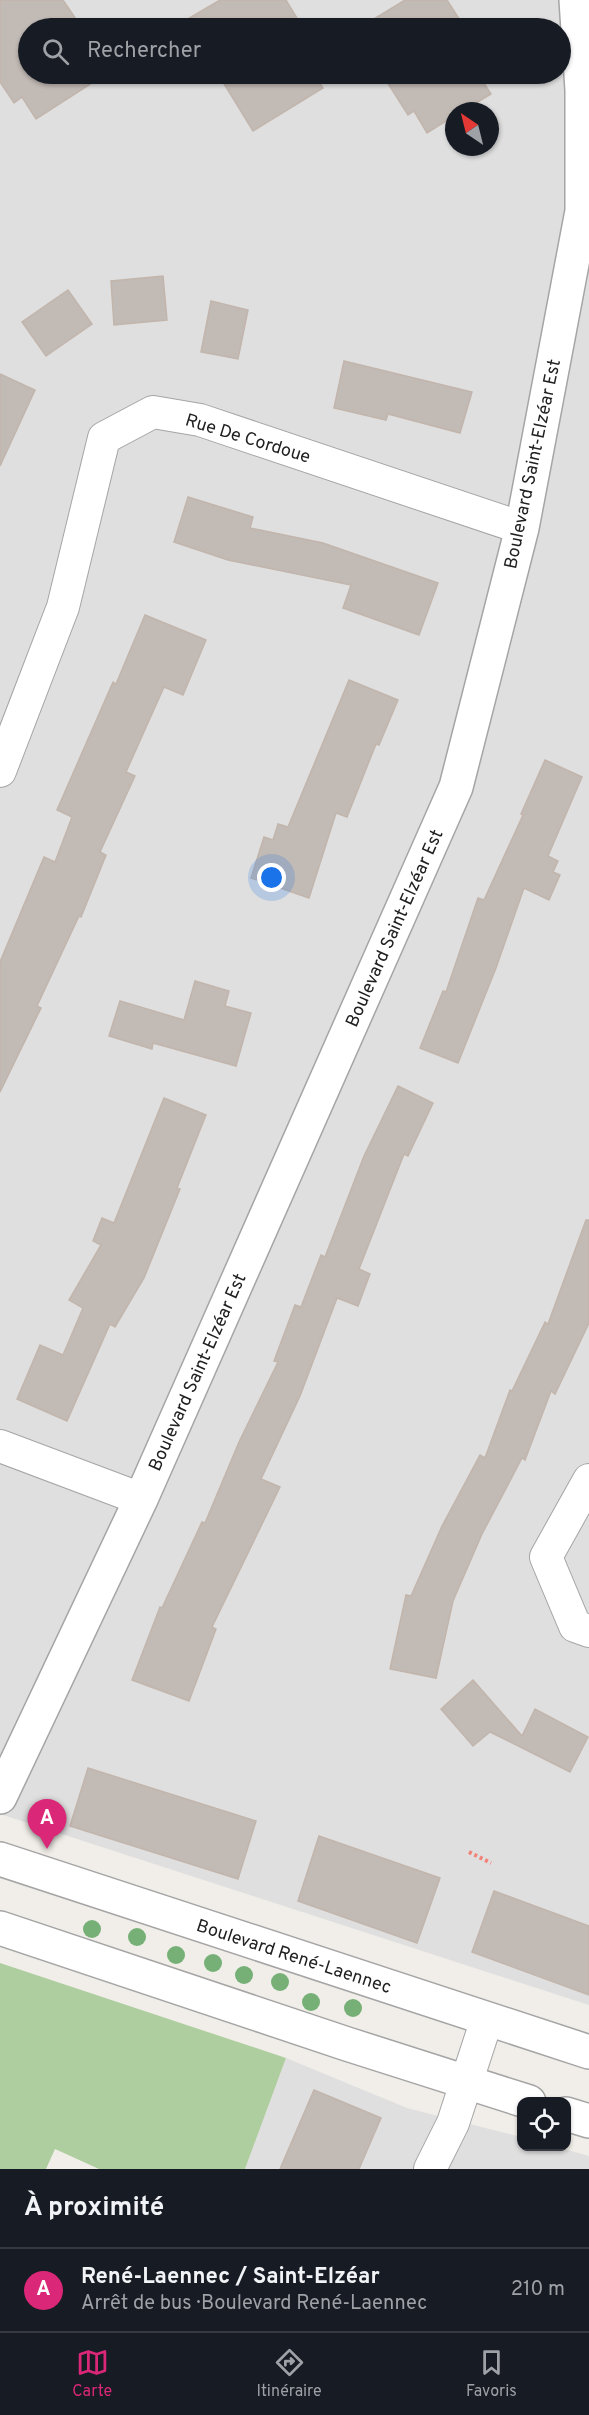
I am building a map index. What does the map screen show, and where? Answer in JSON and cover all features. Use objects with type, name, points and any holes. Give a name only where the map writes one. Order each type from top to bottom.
[{"type":"street","name":"Boulevard Saint-Elzéar Est","points":[[0,1797],[141,1499],[456,787],[522,528],[582,211],[582,90],[576,0]]},
{"type":"street","name":"Rue De Cordoue","points":[[0,771],[63,607],[104,438],[153,412],[200,420],[522,528]]},
{"type":"street","points":[[0,1446],[141,1499]]},
{"type":"street","points":[[589,1480],[546,1557],[575,1626],[589,1631]]},
{"type":"street","name":"Boulevard René-Laennec","points":[[0,1859],[589,2052]]},
{"type":"street","points":[[0,1928],[517,2098]]},
{"type":"street","points":[[430,2169],[453,2123],[487,2019]]},
{"type":"street","points":[[571,2115],[589,2121]]},
{"type":"path","points":[[469,1852],[491,1863]]},
{"type":"shaded area","points":[[0,0],[589,0],[589,2005],[0,1814]]},
{"type":"shaded area","points":[[286,2058],[407,2108],[517,2136],[517,2151],[571,2151],[589,2156],[589,2169],[245,2169]]},
{"type":"green space","points":[[0,1963],[286,2058],[245,2169],[99,2169],[55,2149],[46,2169],[0,2169]]},
{"type":"building","points":[[0,0],[63,0],[75,18],[18,18],[18,84],[90,84],[36,119],[22,97],[14,103],[0,82]]},
{"type":"building","points":[[220,0],[286,0],[297,18],[189,18]]},
{"type":"building","points":[[405,0],[447,0],[459,18],[375,18]]},
{"type":"building","points":[[224,84],[320,84],[323,88],[253,131]]},
{"type":"building","points":[[388,84],[484,84],[491,94],[478,102],[445,102],[445,122],[427,133],[414,111],[408,115]]},
{"type":"building","points":[[163,276],[167,320],[114,325],[111,281]]},
{"type":"building","points":[[68,290],[92,324],[46,356],[22,322]]},
{"type":"building","points":[[211,301],[248,310],[238,359],[201,352]]},
{"type":"building","points":[[344,361],[472,392],[460,433],[388,414],[386,420],[334,408]]},
{"type":"building","points":[[0,374],[35,390],[0,466]]},
{"type":"building","points":[[188,497],[253,517],[250,528],[323,543],[438,583],[419,635],[343,608],[351,585],[228,560],[174,542]]},
{"type":"building","points":[[145,615],[206,640],[183,695],[164,687],[126,772],[135,776],[100,852],[106,855],[81,917],[79,916],[37,1006],[41,1008],[0,1092],[0,962],[44,857],[55,862],[72,817],[57,810],[113,682],[116,684]]},
{"type":"building","points":[[349,680],[398,700],[379,745],[376,744],[347,817],[336,813],[309,898],[251,878],[264,837],[273,840],[278,824],[288,827]]},
{"type":"building","points":[[545,760],[582,777],[548,856],[558,861],[553,872],[560,875],[549,900],[524,888],[496,968],[458,1063],[420,1048],[443,991],[446,992],[478,898],[484,900],[523,815],[521,814]]},
{"type":"building","points":[[195,981],[229,991],[225,1006],[251,1013],[236,1066],[153,1043],[152,1049],[109,1036],[120,1001],[184,1020]]},
{"type":"building","points":[[398,1086],[433,1103],[408,1156],[404,1154],[359,1269],[370,1274],[358,1306],[337,1298],[300,1396],[261,1479],[280,1487],[212,1627],[216,1629],[189,1701],[132,1680],[160,1607],[162,1608],[202,1522],[205,1523],[239,1442],[278,1362],[274,1361],[295,1305],[301,1307],[321,1255],[325,1257],[364,1156]]},
{"type":"building","points":[[164,1098],[206,1115],[177,1188],[180,1189],[144,1278],[115,1327],[110,1324],[67,1421],[17,1399],[40,1345],[63,1355],[83,1308],[69,1300],[101,1245],[93,1241],[102,1218],[114,1223]]},
{"type":"building","points":[[586,1220],[589,1220],[589,1323],[555,1394],[551,1391],[525,1460],[522,1458],[482,1534],[453,1601],[436,1678],[390,1669],[406,1595],[411,1596],[442,1526],[480,1455],[485,1458],[510,1390],[512,1391],[545,1322],[548,1324]]},
{"type":"building","points":[[473,1680],[522,1736],[535,1709],[588,1737],[570,1772],[490,1732],[473,1746],[441,1709]]},
{"type":"building","points":[[88,1768],[256,1821],[238,1879],[70,1826]]},
{"type":"building","points":[[319,1836],[440,1878],[417,1943],[298,1901]]},
{"type":"building","points":[[494,1891],[589,1926],[589,1995],[472,1952]]},
{"type":"building","points":[[314,2090],[381,2118],[359,2169],[280,2169]]},
{"type":"place","name":"René-Laennec / Saint-Elzéar","points":[[47,1849]]}]
